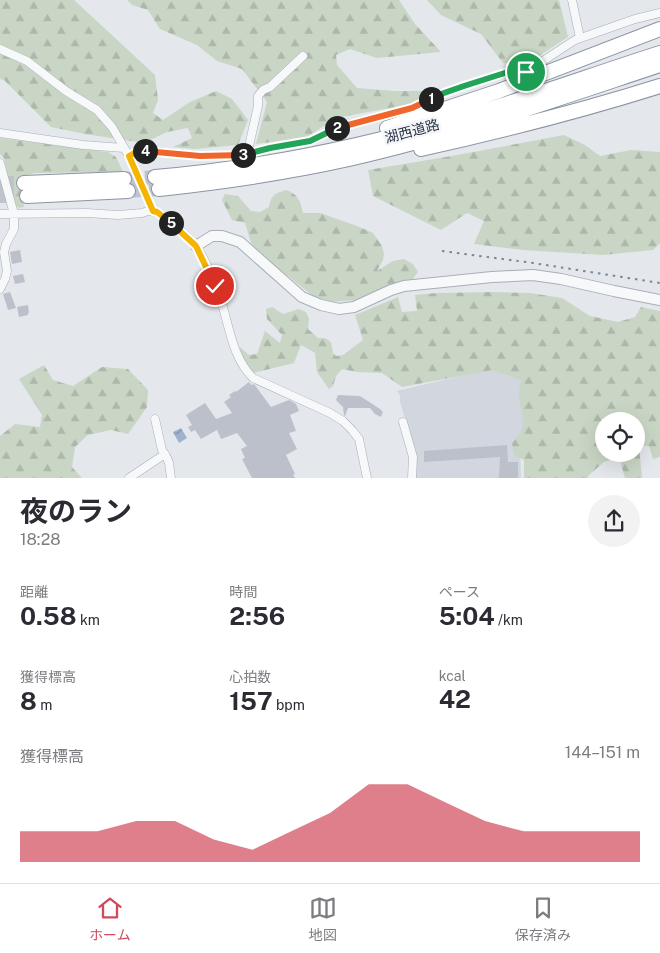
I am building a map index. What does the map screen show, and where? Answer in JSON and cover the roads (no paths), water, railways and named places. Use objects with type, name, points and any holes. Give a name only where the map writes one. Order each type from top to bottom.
[{"type":"highway","points":[[279,161],[321,150],[449,109],[660,29]]},
{"type":"highway","name":"湖西道路","points":[[660,52],[463,117],[347,148],[157,183],[231,180],[350,159],[498,118],[660,65]]},
{"type":"highway","points":[[304,168],[406,153],[515,127],[660,86]]},
{"type":"highway","points":[[25,189],[126,185]]},
{"type":"street","points":[[572,0],[580,38]]},
{"type":"street","points":[[129,156],[136,152],[149,151],[200,156],[246,155],[270,148],[310,141],[338,127],[412,108],[444,93],[508,72],[526,72],[575,40],[635,19],[660,13]]},
{"type":"street","points":[[0,49],[26,61],[66,91],[97,110],[112,126],[129,156],[153,211]]},
{"type":"street","points":[[246,155],[258,106],[258,96],[303,56]]},
{"type":"street","points":[[0,133],[83,145],[124,148]]},
{"type":"street","points":[[0,164],[14,214],[14,229],[4,252],[3,271],[5,280],[0,289]]},
{"type":"street","points":[[0,214],[88,213],[118,215],[153,211],[163,216],[196,246],[222,303],[237,355],[246,370],[254,378],[330,413],[343,421],[358,440],[368,478]]},
{"type":"street","points":[[196,246],[212,236],[222,236],[240,242],[302,297],[321,305],[339,309],[354,308],[391,290],[404,286],[510,276],[561,279],[660,300]]},
{"type":"street","points":[[155,419],[162,450],[169,463],[170,478]]},
{"type":"street","points":[[403,422],[413,457],[412,478]]},
{"type":"street","points":[[129,478],[165,454]]},
{"type":"water","points":[[181,428],[187,438],[179,443],[173,432]]},
{"type":"tunnel","points":[[124,179],[155,177]]},
{"type":"tunnel","points":[[0,183],[24,183]]},
{"type":"tunnel","points":[[128,191],[159,189]]},
{"type":"tunnel","points":[[0,196],[27,196]]},
{"type":"railway","points":[[442,251],[660,283]]}]
